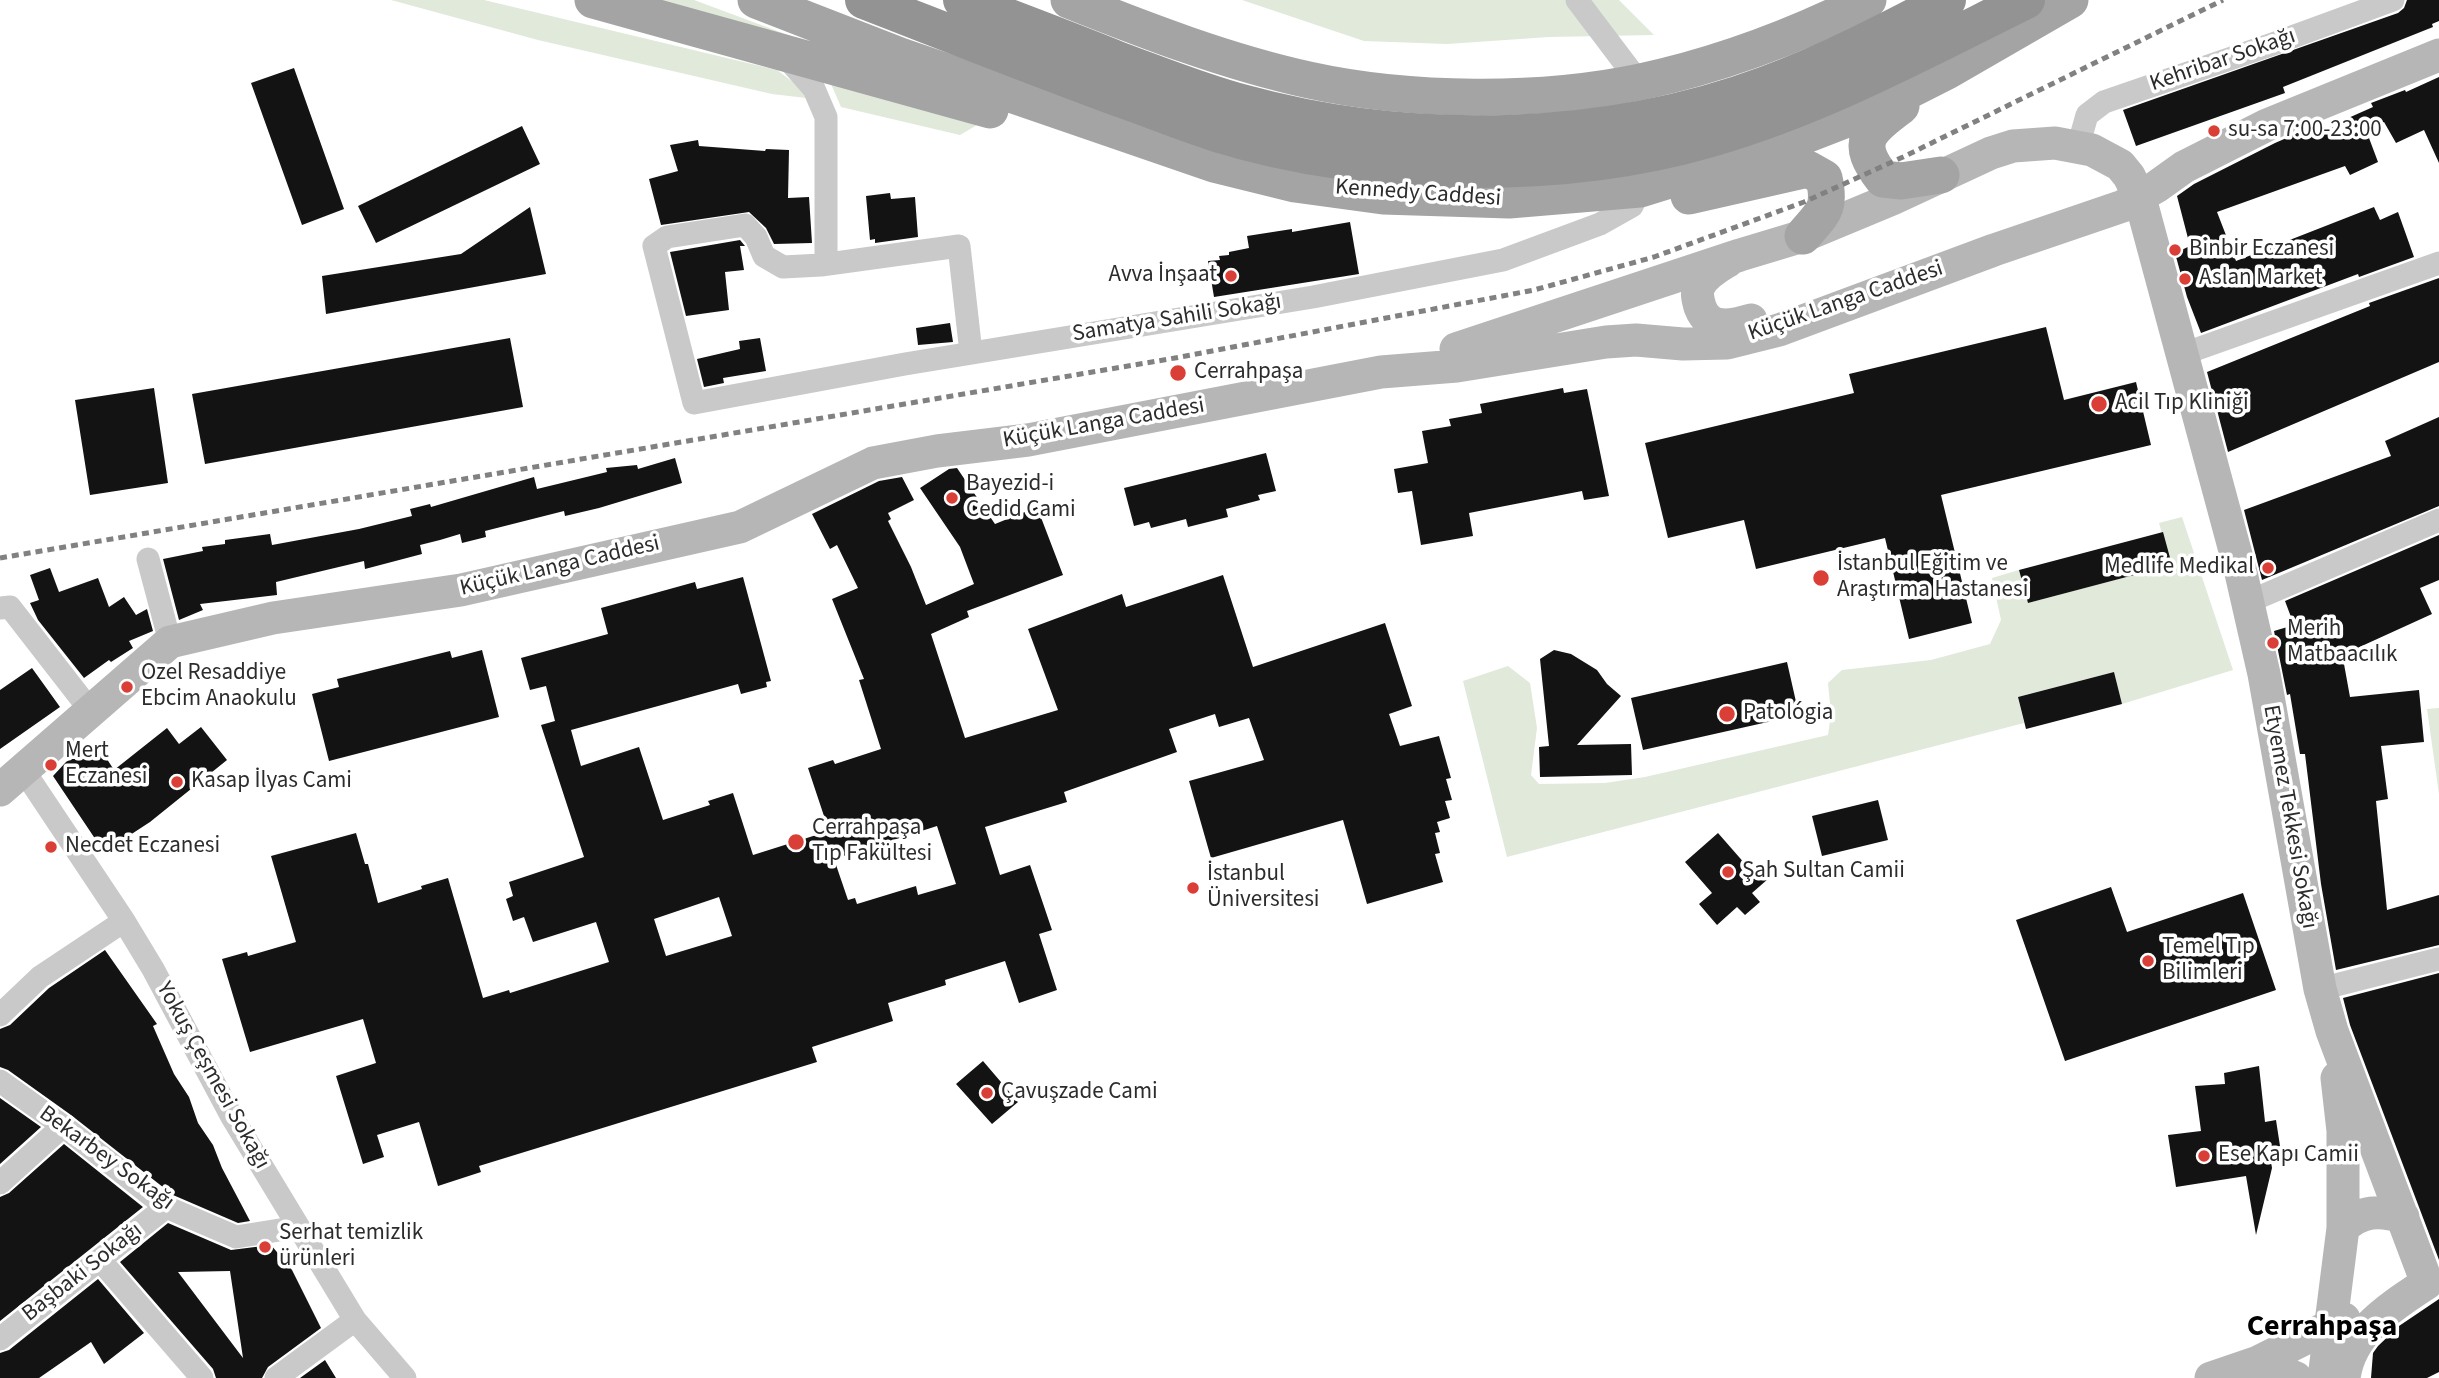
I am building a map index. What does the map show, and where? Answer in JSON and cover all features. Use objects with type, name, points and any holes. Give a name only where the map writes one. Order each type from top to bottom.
[{"type":"highway","points":[[864,0],[1220,135],[1298,153],[1374,164],[1461,169],[1576,163],[1633,156],[1709,139],[1867,80],[2025,0]]},
{"type":"highway","points":[[962,0],[1167,78],[1245,104],[1344,125],[1449,135],[1588,127],[1640,120],[1704,104],[1764,86],[1826,60],[1947,0]]},
{"type":"main road","points":[[593,0],[1067,133],[1214,164]]},
{"type":"main road","name":"Kennedy Caddesi","points":[[756,0],[900,56],[1214,164],[1295,184],[1383,196],[1509,200],[1640,189],[1772,148],[1870,110],[1947,71],[2070,0]]},
{"type":"main road","points":[[1069,0],[1195,47],[1312,80],[1394,93],[1475,97],[1555,93],[1639,82],[1689,70],[1815,27],[1868,0]]},
{"type":"main road","points":[[1117,0],[1150,17],[1195,47]]},
{"type":"main road","name":"Küçük Langa Caddesi","points":[[12,781],[170,642],[273,618],[461,590],[740,527],[873,463],[937,451],[1028,440],[1381,372],[1457,366],[1606,342],[1636,340],[1683,344],[1727,343],[1779,330],[2131,193],[2267,125],[2439,55]]},
{"type":"main road","points":[[1941,175],[1901,181],[1883,179],[1871,164],[1865,147],[1867,137],[1886,117],[1947,71]]},
{"type":"main road","points":[[1381,372],[1803,236],[1991,153],[2013,146],[2054,143],[2092,150],[2120,165],[2131,193]]},
{"type":"main road","points":[[1640,189],[1668,195],[1693,196],[1813,170],[1824,178],[1828,199],[1822,214],[1803,236]]},
{"type":"main road","name":"Etyemez Tekkesi Sokağı","points":[[2131,193],[2183,355],[2248,602],[2264,674],[2320,989],[2318,1031]]},
{"type":"main road","name":"Etyemez Tekkesi Sokağı","points":[[2131,193],[2231,574],[2248,602]]},
{"type":"main road","points":[[1740,255],[1712,271],[1699,286],[1697,298],[1704,317],[1716,324],[1739,323],[1803,306],[1854,301]]},
{"type":"main road","points":[[2318,1031],[2433,1280]]},
{"type":"main road","points":[[2318,1031],[2343,1131],[2343,1228],[2329,1326],[2341,1376]]},
{"type":"main road","points":[[2343,1228],[2354,1217],[2371,1212],[2386,1212],[2403,1217]]},
{"type":"main road","points":[[2211,1378],[2258,1362],[2329,1326],[2433,1280]]},
{"type":"main road","points":[[2341,1376],[2368,1326],[2385,1311],[2433,1280]]},
{"type":"main road","points":[[2258,1362],[2296,1378]]},
{"type":"street","points":[[1577,0],[1639,82]]},
{"type":"street","name":"Kehribar Sokağı","points":[[2078,147],[2087,115],[2104,102],[2393,0]]},
{"type":"street","points":[[784,55],[814,89],[826,117],[826,264],[959,246],[971,353]]},
{"type":"street","name":"Samatya Sahili Sokağı","points":[[826,264],[783,267],[764,256],[756,237],[745,225],[667,237],[654,246],[694,403],[971,353],[1313,297],[1503,260],[1600,224],[1632,206],[1640,189]]},
{"type":"street","points":[[2183,355],[2439,264]]},
{"type":"street","points":[[2248,602],[2439,520]]},
{"type":"street","points":[[148,559],[170,642]]},
{"type":"street","points":[[0,608],[10,607],[90,710]]},
{"type":"street","name":"Yokuş Çeşmesi Sokağı","points":[[12,781],[124,921],[153,969],[232,1117],[355,1320],[405,1378]]},
{"type":"street","points":[[0,1015],[40,976],[124,921]]},
{"type":"street","points":[[2320,989],[2439,959]]},
{"type":"street","name":"Bekarbey Sokağı","points":[[0,1081],[63,1126],[166,1207],[236,1237],[298,1227]]},
{"type":"street","points":[[0,1183],[63,1126]]},
{"type":"street","name":"Başbaki Sokağı","points":[[0,1339],[166,1207]]},
{"type":"street","points":[[100,1260],[202,1378]]},
{"type":"street","points":[[276,1378],[355,1320]]},
{"type":"green space","points":[[391,0],[484,0],[777,70],[815,99],[772,94],[538,40]]},
{"type":"green space","points":[[655,0],[694,0],[815,45]]},
{"type":"green space","points":[[1242,0],[1619,0],[1654,35],[1549,37],[1447,44],[1364,41]]},
{"type":"green space","points":[[831,84],[977,125],[960,135],[841,107]]},
{"type":"green space","points":[[2182,517],[2233,670],[2122,704],[2114,672],[2018,697],[2024,723],[1507,857],[1463,681],[1508,666],[1530,683],[1537,728],[1531,775],[1539,784],[1605,783],[1645,777],[1828,735],[1831,714],[1828,683],[1842,670],[1931,660],[1990,644],[2001,620],[1992,578],[2019,570],[2028,603],[2171,565],[2159,523]]},
{"type":"green space","points":[[2439,708],[2439,794],[2427,709]]},
{"type":"building","points":[[2407,0],[2439,0],[2439,21],[2432,24],[2433,27],[2283,87],[2285,93],[2136,146],[2123,110],[2398,13]]},
{"type":"building","points":[[294,68],[344,209],[302,225],[251,83]]},
{"type":"building","points":[[2439,77],[2439,163],[2424,130],[2396,143],[2384,122],[2366,130],[2378,162],[2350,175],[2345,166],[2217,212],[2236,261],[2374,207],[2380,220],[2398,212],[2414,257],[2359,277],[2358,274],[2201,333],[2187,297],[2175,253],[2190,246],[2177,196],[2194,184],[2275,143],[2298,133],[2299,138],[2315,126],[2328,127],[2373,107],[2371,103],[2405,90],[2406,92]]},
{"type":"building","points":[[522,126],[540,164],[376,243],[358,206]]},
{"type":"building","points":[[698,140],[699,146],[789,150],[788,198],[809,197],[812,243],[774,244],[766,228],[749,212],[661,225],[649,179],[678,171],[670,145]]},
{"type":"building","points":[[890,193],[891,199],[915,197],[918,237],[875,243],[875,239],[870,240],[866,196]]},
{"type":"building","points":[[530,207],[546,274],[326,314],[322,276],[461,254]]},
{"type":"building","points":[[1350,222],[1359,274],[1214,297],[1208,261],[1220,260],[1219,256],[1249,248],[1247,236]]},
{"type":"building","points":[[740,240],[745,246],[740,246],[744,270],[725,272],[729,310],[686,316],[670,252]]},
{"type":"building","points":[[2439,278],[2439,362],[2228,452],[2207,372],[2370,306],[2369,303]]},
{"type":"building","points":[[950,323],[953,342],[918,345],[916,328]]},
{"type":"building","points":[[2046,327],[2064,400],[2136,382],[2151,445],[1941,495],[1972,623],[1909,639],[1885,538],[1756,569],[1744,520],[1668,538],[1645,443],[1854,393],[1849,374]]},
{"type":"building","points":[[510,338],[523,407],[205,464],[192,394]]},
{"type":"building","points":[[760,338],[766,371],[723,378],[724,383],[704,387],[697,359],[740,349],[739,341]]},
{"type":"building","points":[[154,388],[168,483],[90,495],[75,400]]},
{"type":"building","points":[[1563,388],[1564,393],[1587,389],[1609,496],[1584,500],[1582,491],[1469,513],[1473,536],[1421,545],[1412,491],[1398,493],[1394,469],[1428,463],[1422,431],[1451,426],[1449,419],[1482,413],[1480,404]]},
{"type":"building","points":[[2439,417],[2439,506],[2262,580],[2244,510],[2391,456],[2385,441]]},
{"type":"building","points":[[1266,453],[1276,491],[1258,495],[1260,500],[1226,509],[1228,517],[1188,527],[1186,519],[1151,528],[1149,522],[1134,526],[1124,488]]},
{"type":"building","points":[[675,458],[682,483],[599,508],[565,516],[564,511],[485,531],[486,537],[462,543],[460,534],[420,545],[422,554],[365,569],[364,561],[276,582],[277,595],[200,604],[203,610],[179,620],[163,559],[203,551],[202,547],[225,544],[225,540],[270,534],[272,545],[359,529],[412,516],[410,509],[430,504],[431,507],[534,477],[537,489],[607,472],[606,468],[637,465],[638,469]]},
{"type":"building","points":[[957,468],[995,524],[1037,507],[1063,575],[967,611],[969,617],[931,634],[965,738],[1058,710],[1028,629],[1122,594],[1126,607],[1223,575],[1253,667],[1385,623],[1412,706],[1389,714],[1400,746],[1439,736],[1451,778],[1446,779],[1452,800],[1445,801],[1450,818],[1437,822],[1440,832],[1435,833],[1440,853],[1435,854],[1443,882],[1367,904],[1343,820],[1211,858],[1189,781],[1264,760],[1249,718],[1219,727],[1215,714],[1169,729],[1177,752],[1064,792],[1067,802],[985,827],[1000,875],[1030,865],[1052,930],[1039,934],[1057,990],[1019,1003],[1005,961],[945,980],[946,985],[888,1003],[893,1021],[812,1047],[817,1062],[479,1166],[481,1172],[438,1186],[419,1122],[377,1135],[384,1157],[363,1164],[336,1076],[376,1063],[363,1019],[250,1052],[222,959],[247,952],[248,956],[296,942],[271,856],[356,833],[365,864],[368,864],[378,903],[448,878],[483,998],[509,990],[510,993],[609,962],[596,922],[533,942],[524,917],[513,921],[506,899],[513,896],[509,882],[584,857],[541,725],[555,721],[546,686],[530,690],[521,658],[608,634],[601,608],[695,582],[697,589],[743,577],[771,681],[766,682],[767,687],[741,694],[738,684],[571,730],[581,766],[639,747],[663,820],[710,805],[708,801],[733,793],[753,855],[829,831],[808,768],[833,760],[835,764],[881,749],[859,680],[864,679],[832,599],[858,588],[837,545],[830,549],[812,514],[879,481],[902,477],[914,500],[888,513],[891,519],[888,521],[926,605],[974,584],[960,547],[920,488],[949,469]],"holes":[[[937,826],[956,884],[918,895],[916,886],[857,904],[855,898],[848,900],[834,859]],[[719,897],[732,936],[666,956],[654,919]]]},
{"type":"building","points":[[2163,532],[2172,565],[2028,603],[2019,570]]},
{"type":"building","points":[[2439,535],[2439,580],[2420,588],[2432,614],[2342,653],[2350,697],[2419,690],[2424,742],[2381,746],[2388,799],[2376,801],[2387,910],[2439,895],[2439,945],[2336,970],[2321,884],[2305,754],[2300,754],[2290,694],[2287,695],[2274,631],[2294,625],[2285,601]]},
{"type":"building","points":[[50,568],[59,592],[98,578],[109,607],[124,597],[136,615],[147,609],[153,631],[129,641],[133,648],[111,662],[109,660],[84,678],[38,620],[30,603],[39,600],[30,575]]},
{"type":"building","points":[[482,650],[499,717],[329,761],[312,694],[339,687],[337,679],[450,651],[452,658]]},
{"type":"building","points":[[1554,650],[1571,654],[1597,670],[1607,684],[1621,696],[1577,745],[1631,744],[1632,775],[1540,777],[1539,747],[1549,746],[1540,659]]},
{"type":"building","points":[[1787,662],[1799,715],[1643,750],[1631,698]]},
{"type":"building","points":[[32,668],[60,707],[0,749],[0,690]]},
{"type":"building","points":[[2114,672],[2122,704],[2026,729],[2018,697]]},
{"type":"building","points":[[201,727],[227,760],[150,822],[104,852],[53,776],[66,762],[96,742],[114,770],[167,728],[179,744]]},
{"type":"building","points":[[1878,800],[1888,840],[1822,856],[1812,816]]},
{"type":"building","name":"Şah Sultan Camii","points":[[1718,833],[1746,865],[1752,860],[1768,879],[1752,893],[1760,902],[1745,915],[1737,907],[1717,925],[1699,904],[1712,893],[1685,862]]},
{"type":"building","name":"Temel Tıp Bilimleri","points":[[2111,887],[2127,932],[2243,893],[2276,990],[2065,1061],[2016,920]]},
{"type":"building","points":[[105,950],[157,1024],[153,1026],[174,1074],[189,1097],[198,1123],[213,1145],[250,1221],[238,1223],[173,1195],[71,1115],[0,1067],[0,1029],[10,1025],[49,988]]},
{"type":"building","points":[[2439,973],[2439,1260],[2350,1025],[2343,998]]},
{"type":"building","name":"Çavuşzade Cami","points":[[983,1061],[1018,1102],[992,1124],[956,1084]]},
{"type":"building","points":[[2259,1066],[2265,1122],[2276,1120],[2280,1146],[2269,1149],[2272,1168],[2256,1235],[2246,1176],[2176,1187],[2168,1135],[2201,1131],[2195,1086],[2225,1084],[2224,1073]]},
{"type":"building","points":[[0,1098],[41,1127],[0,1164]]},
{"type":"building","points":[[64,1144],[143,1207],[0,1321],[0,1197],[9,1193]]},
{"type":"building","points":[[168,1223],[231,1250],[271,1245],[292,1270],[321,1328],[268,1367],[262,1378],[216,1378],[213,1369],[120,1262]],"holes":[[[230,1271],[243,1358],[178,1272]]]},
{"type":"building","points":[[98,1279],[144,1333],[104,1364],[91,1342],[39,1378],[0,1378],[0,1353],[9,1350]]},
{"type":"building","points":[[2439,1299],[2439,1372],[2427,1378],[2371,1378],[2373,1353],[2378,1346],[2399,1326]]},
{"type":"building","points":[[325,1360],[336,1378],[300,1378]]},
{"type":"railway","points":[[0,558],[1175,358],[1534,290],[1654,257],[1804,202],[1903,157],[2223,0]]},
{"type":"place","name":"su-sa 7:00-23:00","points":[[2214,131]]},
{"type":"place","name":"Binbir Eczanesi","points":[[2175,250]]},
{"type":"place","name":"Avva İnşaat","points":[[1231,276]]},
{"type":"place","name":"Aslan Market","points":[[2185,279]]},
{"type":"place","name":"Cerrahpaşa","points":[[1178,373]]},
{"type":"place","name":"Acil Tıp Kliniği","points":[[2099,404]]},
{"type":"place","name":"Bayezid-i Cedid Cami","points":[[952,498]]},
{"type":"place","name":"Medlife Medikal","points":[[2268,568]]},
{"type":"place","name":"İstanbul Eğitim ve Araştırma Hastanesi","points":[[1821,578]]},
{"type":"place","name":"Merih Matbaacılık","points":[[2273,643]]},
{"type":"place","name":"Ozel Resaddiye Ebcim Anaokulu","points":[[127,687]]},
{"type":"place","name":"Patológia","points":[[1727,714]]},
{"type":"place","name":"Mert Eczanesi","points":[[51,765]]},
{"type":"place","name":"Kasap İlyas Cami","points":[[177,782]]},
{"type":"place","name":"Cerrahpaşa Tıp Fakültesi","points":[[796,842]]},
{"type":"place","name":"Necdet Eczanesi","points":[[51,847]]},
{"type":"place","name":"Şah Sultan Camii","points":[[1728,872]]},
{"type":"place","name":"İstanbul Üniversitesi","points":[[1193,888]]},
{"type":"place","name":"Temel Tıp Bilimleri","points":[[2148,961]]},
{"type":"place","name":"Çavuşzade Cami","points":[[987,1093]]},
{"type":"place","name":"Ese Kapı Camii","points":[[2204,1156]]},
{"type":"place","name":"Serhat temizlik ürünleri","points":[[265,1247]]},
{"type":"district","name":"Cerrahpaşa","points":[[2322,1328]]}]
